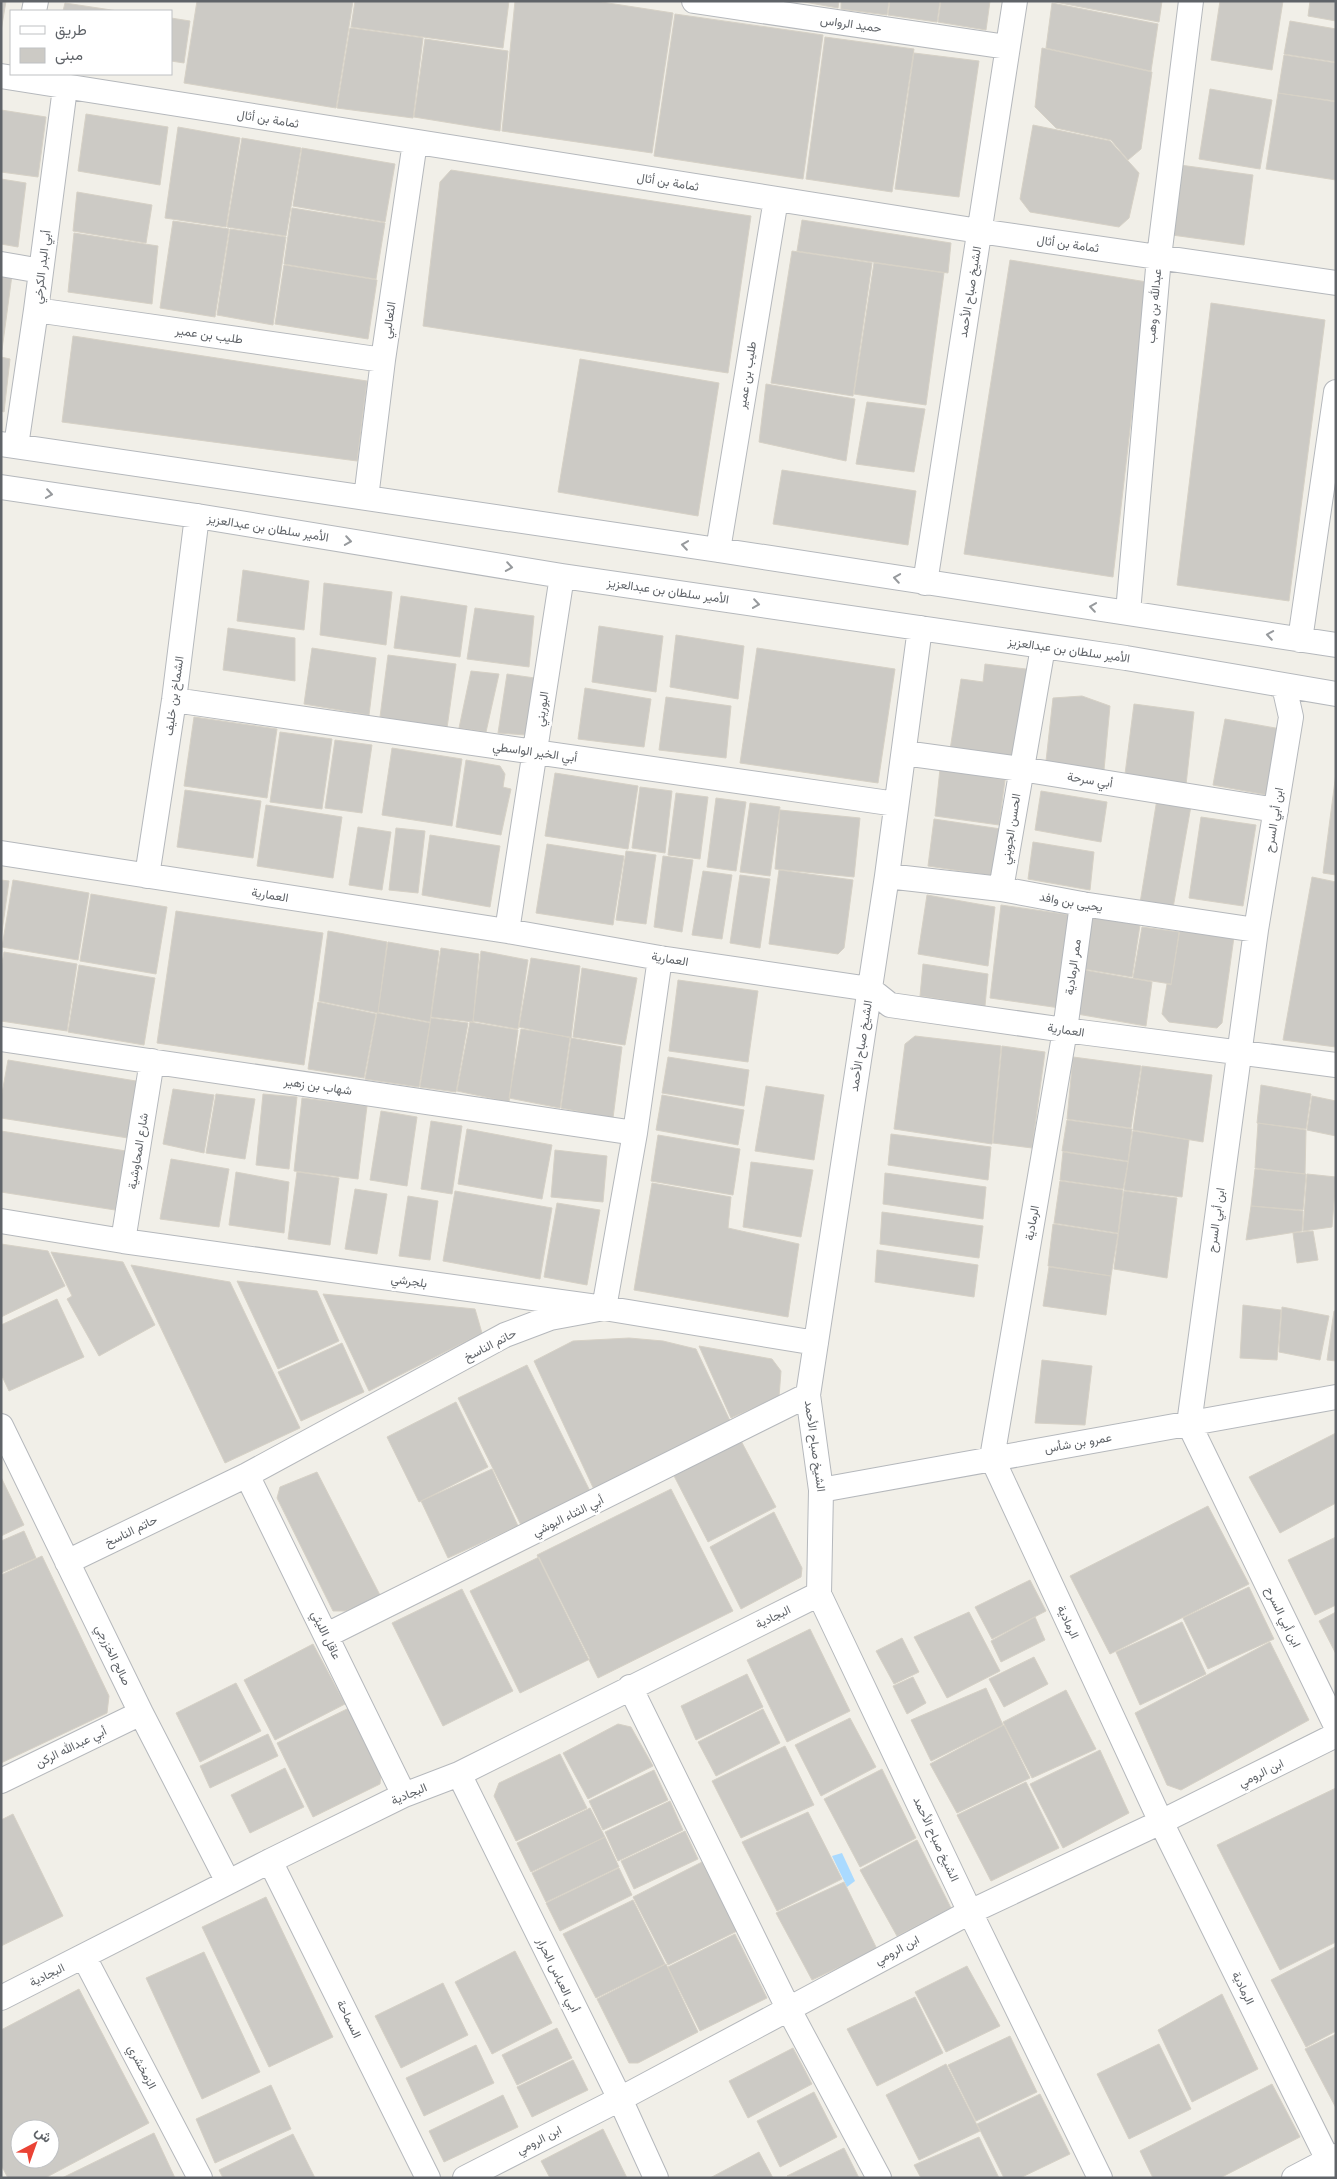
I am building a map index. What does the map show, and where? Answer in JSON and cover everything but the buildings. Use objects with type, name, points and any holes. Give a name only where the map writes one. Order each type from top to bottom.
[{"type":"street","name":"حميد الرواس","points":[[694,1],[1008,47]]},
{"type":"street","name":"الشيخ صباح الأحمد","points":[[924,583],[1015,1]]},
{"type":"street","name":"عبدالله بن وهب","points":[[1128,612],[1159,257],[1190,1]]},
{"type":"street","name":"ثمامة بن أثال","points":[[16,76],[65,88],[979,231],[1336,283]]},
{"type":"street","name":"أبي البدر الكرخي","points":[[8,445],[36,310],[65,88]]},
{"type":"street","name":"الثعالبي","points":[[366,498],[383,360],[415,142]]},
{"type":"street","name":"طليب بن عمير","points":[[718,550],[776,199]]},
{"type":"street","points":[[1,264],[41,271]]},
{"type":"street","name":"طليب بن عمير","points":[[36,310],[383,360]]},
{"type":"street","points":[[1300,640],[1336,392]]},
{"type":"street","points":[[8,445],[1128,612],[1336,646]]},
{"type":"street","name":"الأمير سلطان بن عبدالعزيز","points":[[1,487],[197,516],[562,576],[1126,658],[1336,694]]},
{"type":"street","name":"الشماخ بن خليف","points":[[147,876],[174,700],[197,516]]},
{"type":"street","name":"البوريني","points":[[508,931],[562,576]]},
{"type":"street","name":"الشيخ صباح الأحمد","points":[[920,628],[887,876],[808,1395],[822,1490],[819,1594],[970,1912],[1100,2178]]},
{"type":"street","name":"الحسن الجويني","points":[[1001,889],[1043,647]]},
{"type":"street","name":"ابن أبي السرح","points":[[1284,686],[1291,717],[1256,930],[1189,1424],[1336,1726]]},
{"type":"street","name":"أبي الخير الواسطي","points":[[174,700],[896,804]]},
{"type":"street","name":"أبي سرحة","points":[[904,753],[1021,769],[1276,810]]},
{"type":"street","name":"العمارية","points":[[1,853],[508,931],[660,958],[870,989],[890,1005],[1336,1065]]},
{"type":"street","name":"يحيى بن وافد","points":[[887,876],[1001,889],[1082,904],[1256,930]]},
{"type":"street","name":"ممر الرمادية","points":[[1065,1030],[1082,904]]},
{"type":"street","points":[[604,1308],[635,1133],[660,958]]},
{"type":"street","name":"الرمادية","points":[[1065,1030],[992,1458],[1161,1822],[1332,2165]]},
{"type":"street","name":"شهاب بن زهير","points":[[1,1039],[635,1133]]},
{"type":"street","name":"شارع المحاوشية","points":[[123,1241],[152,1061]]},
{"type":"street","name":"بلجرشي","points":[[1,1221],[123,1241],[604,1308],[816,1343]]},
{"type":"street","name":"حاتم الناسخ","points":[[68,1562],[247,1475],[505,1335],[550,1318],[604,1308]]},
{"type":"street","name":"أبي الثناء البوشي","points":[[327,1635],[808,1395]]},
{"type":"street","name":"عمرو بن شأس","points":[[822,1490],[1336,1397]]},
{"type":"street","name":"صالح الخزرجي","points":[[1,1426],[141,1713],[228,1882]]},
{"type":"street","name":"عاقل الليثي","points":[[247,1475],[404,1795]]},
{"type":"street","name":"البجادية","points":[[1,1998],[270,1860],[404,1795],[459,1774],[819,1594]]},
{"type":"street","points":[[630,1687],[788,2008],[879,2178]]},
{"type":"street","name":"أبي عبدالله الركن","points":[[1,1781],[141,1713]]},
{"type":"street","name":"ابن الرومي","points":[[465,2178],[620,2100],[788,2008],[970,1912],[1161,1822],[1336,1735]]},
{"type":"street","name":"أبي العباس الحرار","points":[[459,1774],[620,2100],[656,2178]]},
{"type":"street","name":"السماحة","points":[[270,1860],[428,2178]]},
{"type":"street","name":"الزمخشري","points":[[84,1957],[200,2178]]},
{"type":"street","points":[[1294,2178],[1332,2165]]},
{"type":"water","points":[[842,1853],[855,1881],[847,1887],[832,1856]]}]
